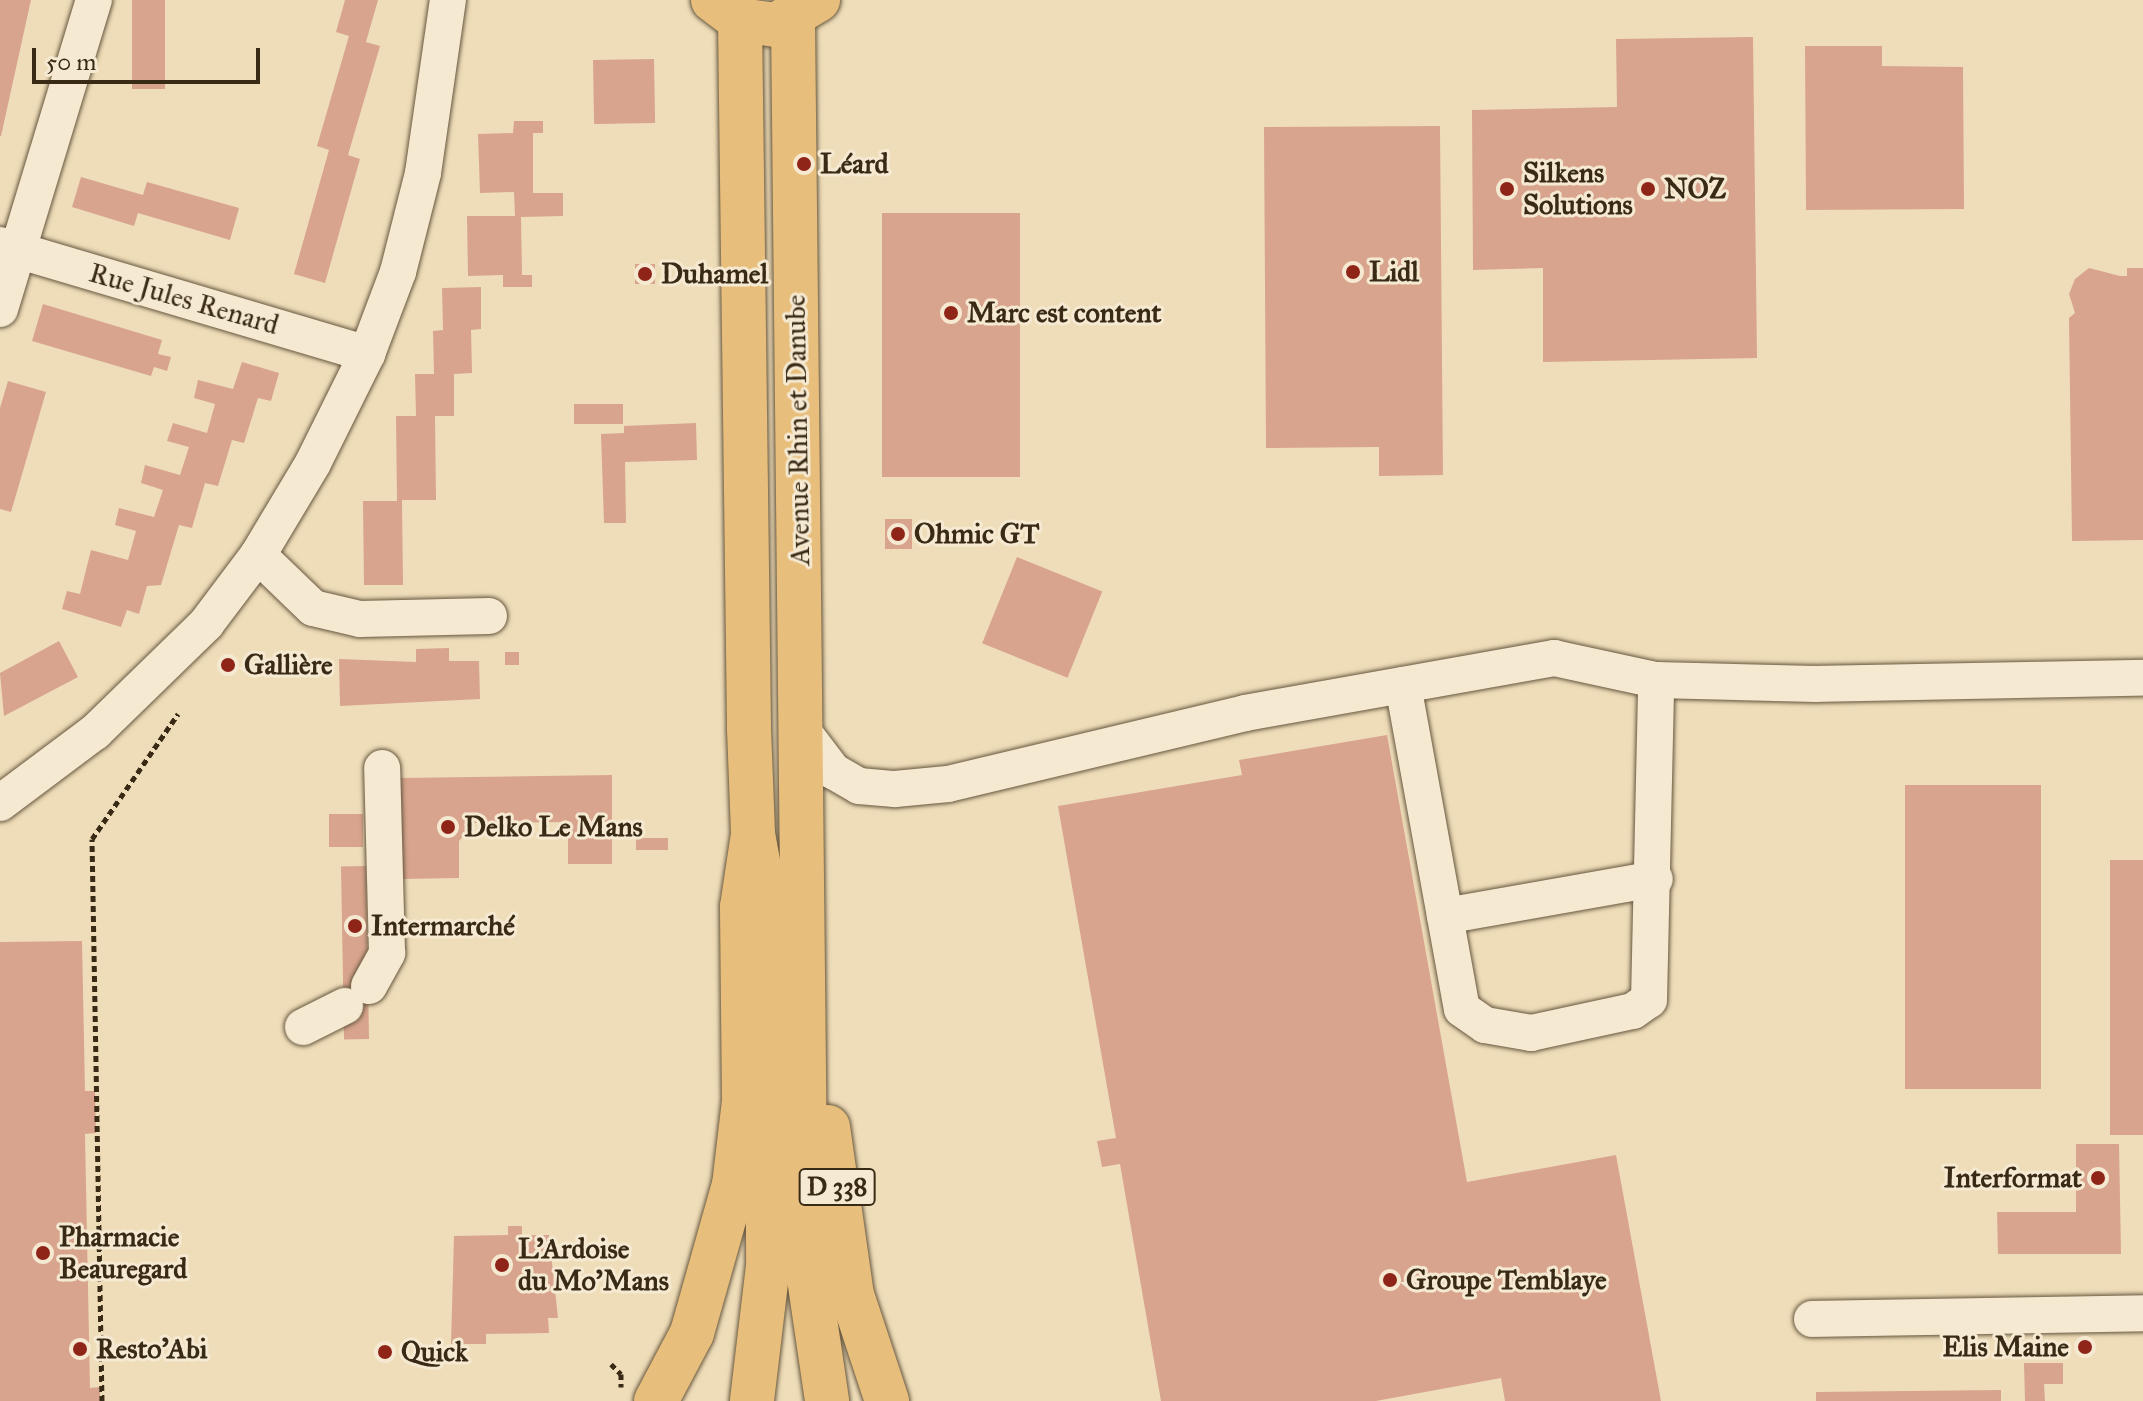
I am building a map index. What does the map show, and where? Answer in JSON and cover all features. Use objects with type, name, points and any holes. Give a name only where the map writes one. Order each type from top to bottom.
[{"type":"main road","name":"Avenue Rhin et Danube","points":[[753,834],[726,10],[776,25],[806,10],[801,729],[803,969]]},
{"type":"main road","points":[[656,1401],[692,1333],[736,1174],[744,1101],[742,907],[753,834]]},
{"type":"main road","points":[[752,1401],[769,1253],[764,894],[753,834]]},
{"type":"main road","points":[[803,969],[806,1258],[827,1401]]},
{"type":"main road","name":"D 338","points":[[803,969],[852,1295],[887,1401]]},
{"type":"street","points":[[0,309],[10,248],[94,0]]},
{"type":"street","points":[[0,803],[149,684],[258,555],[367,354],[398,272],[423,173],[448,0]]},
{"type":"street","name":"Rue Jules Renard","points":[[10,248],[367,354]]},
{"type":"street","points":[[258,555],[313,608],[360,619],[489,616]]},
{"type":"street","points":[[801,729],[820,760],[859,786],[948,784],[1245,713],[1554,658],[1656,680],[1816,684],[2143,678]]},
{"type":"street","points":[[1403,685],[1462,1009],[1485,1025],[1531,1033],[1633,1011],[1649,1000],[1655,879],[1656,680]]},
{"type":"street","points":[[303,1027],[357,996],[387,953],[382,768]]},
{"type":"street","points":[[1445,916],[1655,879]]},
{"type":"street","points":[[1812,1319],[2143,1313]]},
{"type":"path","points":[[102,1401],[92,839],[178,714]]},
{"type":"path","points":[[611,1364],[621,1374],[621,1401]]},
{"type":"building","points":[[0,0],[31,0],[1,136],[0,136]]},
{"type":"building","points":[[132,0],[165,0],[165,89],[132,89]]},
{"type":"building","points":[[345,0],[378,0],[366,42],[380,46],[348,155],[360,159],[325,283],[294,274],[329,150],[317,146],[349,36],[336,32]]},
{"type":"building","name":"NOZ","points":[[1753,37],[1757,358],[1543,362],[1543,268],[1473,270],[1472,110],[1617,107],[1616,39]]},
{"type":"building","points":[[1805,46],[1882,46],[1882,66],[1963,67],[1964,209],[1806,210]]},
{"type":"building","points":[[654,59],[655,123],[594,124],[593,60]]},
{"type":"building","points":[[514,121],[543,121],[543,133],[533,133],[533,193],[563,193],[563,216],[521,217],[522,275],[532,275],[532,287],[503,287],[503,275],[468,276],[467,216],[515,216],[514,192],[480,193],[478,134],[513,133]]},
{"type":"building","name":"Lidl","points":[[1440,126],[1443,475],[1379,476],[1379,447],[1266,448],[1264,127]]},
{"type":"building","points":[[81,177],[143,195],[147,182],[239,208],[230,240],[138,213],[134,226],[72,207]]},
{"type":"building","name":"Marc est content","points":[[882,213],[1020,213],[1020,477],[882,477]]},
{"type":"building","name":"Duhamel","points":[[635,264],[655,264],[655,284],[635,284]]},
{"type":"building","points":[[2089,268],[2127,276],[2127,268],[2143,268],[2143,540],[2072,541],[2069,318],[2075,313],[2069,294],[2075,279]]},
{"type":"building","points":[[481,287],[481,329],[471,330],[472,373],[454,374],[454,416],[435,416],[436,500],[402,500],[403,585],[364,585],[363,501],[397,501],[396,416],[416,416],[415,374],[434,374],[433,331],[443,330],[442,288]]},
{"type":"building","points":[[43,304],[162,340],[158,354],[171,357],[167,371],[154,367],[151,376],[32,341]]},
{"type":"building","points":[[242,362],[279,373],[271,401],[258,398],[244,443],[232,440],[218,486],[205,483],[192,528],[179,525],[161,585],[147,586],[139,614],[127,610],[121,627],[62,609],[67,591],[80,594],[91,550],[128,560],[136,531],[115,525],[119,508],[154,517],[163,490],[141,483],[145,465],[180,475],[189,447],[167,441],[173,423],[207,433],[215,404],[194,398],[198,380],[233,389]]},
{"type":"building","points":[[8,381],[46,392],[11,512],[0,509],[0,408]]},
{"type":"building","points":[[574,404],[623,404],[623,424],[574,424]]},
{"type":"building","points":[[696,423],[697,460],[625,462],[626,523],[604,523],[601,434],[624,433],[624,426]]},
{"type":"building","name":"Ohmic GT","points":[[885,519],[912,519],[912,549],[885,549]]},
{"type":"building","points":[[1017,557],[1102,591],[1067,678],[982,643]]},
{"type":"building","points":[[59,641],[78,677],[4,716],[0,673]]},
{"type":"building","points":[[449,648],[449,661],[479,661],[480,699],[340,706],[339,659],[416,662],[416,649]]},
{"type":"building","points":[[505,652],[519,652],[519,665],[505,665]]},
{"type":"building","points":[[1387,735],[1467,1182],[1616,1155],[1661,1401],[1505,1401],[1501,1378],[1376,1401],[1161,1401],[1120,1164],[1102,1167],[1097,1141],[1116,1138],[1058,806],[1242,775],[1239,760]]},
{"type":"building","points":[[612,775],[612,864],[568,864],[568,822],[475,823],[459,841],[459,878],[401,879],[400,778]]},
{"type":"building","points":[[1905,785],[2041,785],[2041,1089],[1905,1089]]},
{"type":"building","points":[[329,814],[363,814],[363,847],[329,847]]},
{"type":"building","points":[[636,838],[668,838],[668,850],[636,850]]},
{"type":"building","points":[[2110,860],[2143,860],[2143,1135],[2110,1135]]},
{"type":"building","name":"Intermarché","points":[[341,866],[366,866],[369,1039],[344,1039]]},
{"type":"building","points":[[82,941],[85,1091],[95,1091],[96,1133],[85,1134],[90,1388],[100,1387],[100,1401],[0,1401],[0,942]]},
{"type":"building","name":"Interformat","points":[[2076,1144],[2119,1144],[2121,1254],[1998,1254],[1997,1212],[2076,1212]]},
{"type":"building","name":"L'Ardoise du Mo'Mans","points":[[508,1226],[522,1226],[522,1235],[549,1235],[558,1318],[548,1318],[549,1333],[486,1334],[486,1344],[451,1344],[454,1236],[508,1235]]},
{"type":"building","name":"Elis Maine","points":[[2093,1342],[2094,1352],[2077,1354],[2076,1344]]},
{"type":"building","points":[[2024,1363],[2063,1363],[2063,1384],[2044,1384],[2045,1401],[2025,1401]]},
{"type":"building","points":[[2001,1390],[2001,1401],[1816,1401],[1816,1392]]},
{"type":"place","name":"Léard","points":[[804,164]]},
{"type":"place","name":"Silkens Solutions","points":[[1507,189]]},
{"type":"place","name":"NOZ","points":[[1648,189]]},
{"type":"place","name":"Lidl","points":[[1353,272]]},
{"type":"place","name":"Duhamel","points":[[645,274]]},
{"type":"place","name":"Marc est content","points":[[951,313]]},
{"type":"place","name":"Ohmic GT","points":[[898,534]]},
{"type":"place","name":"Gallière","points":[[228,665]]},
{"type":"place","name":"Delko Le Mans","points":[[448,827]]},
{"type":"place","name":"Intermarché","points":[[355,926]]},
{"type":"place","name":"Interformat","points":[[2098,1178]]},
{"type":"place","name":"Pharmacie Beauregard","points":[[43,1253]]},
{"type":"place","name":"L'Ardoise du Mo'Mans","points":[[502,1265]]},
{"type":"place","name":"Groupe Temblaye","points":[[1390,1280]]},
{"type":"place","name":"Elis Maine","points":[[2085,1347]]},
{"type":"place","name":"Resto'Abi","points":[[80,1349]]},
{"type":"place","name":"Quick","points":[[385,1352]]}]
